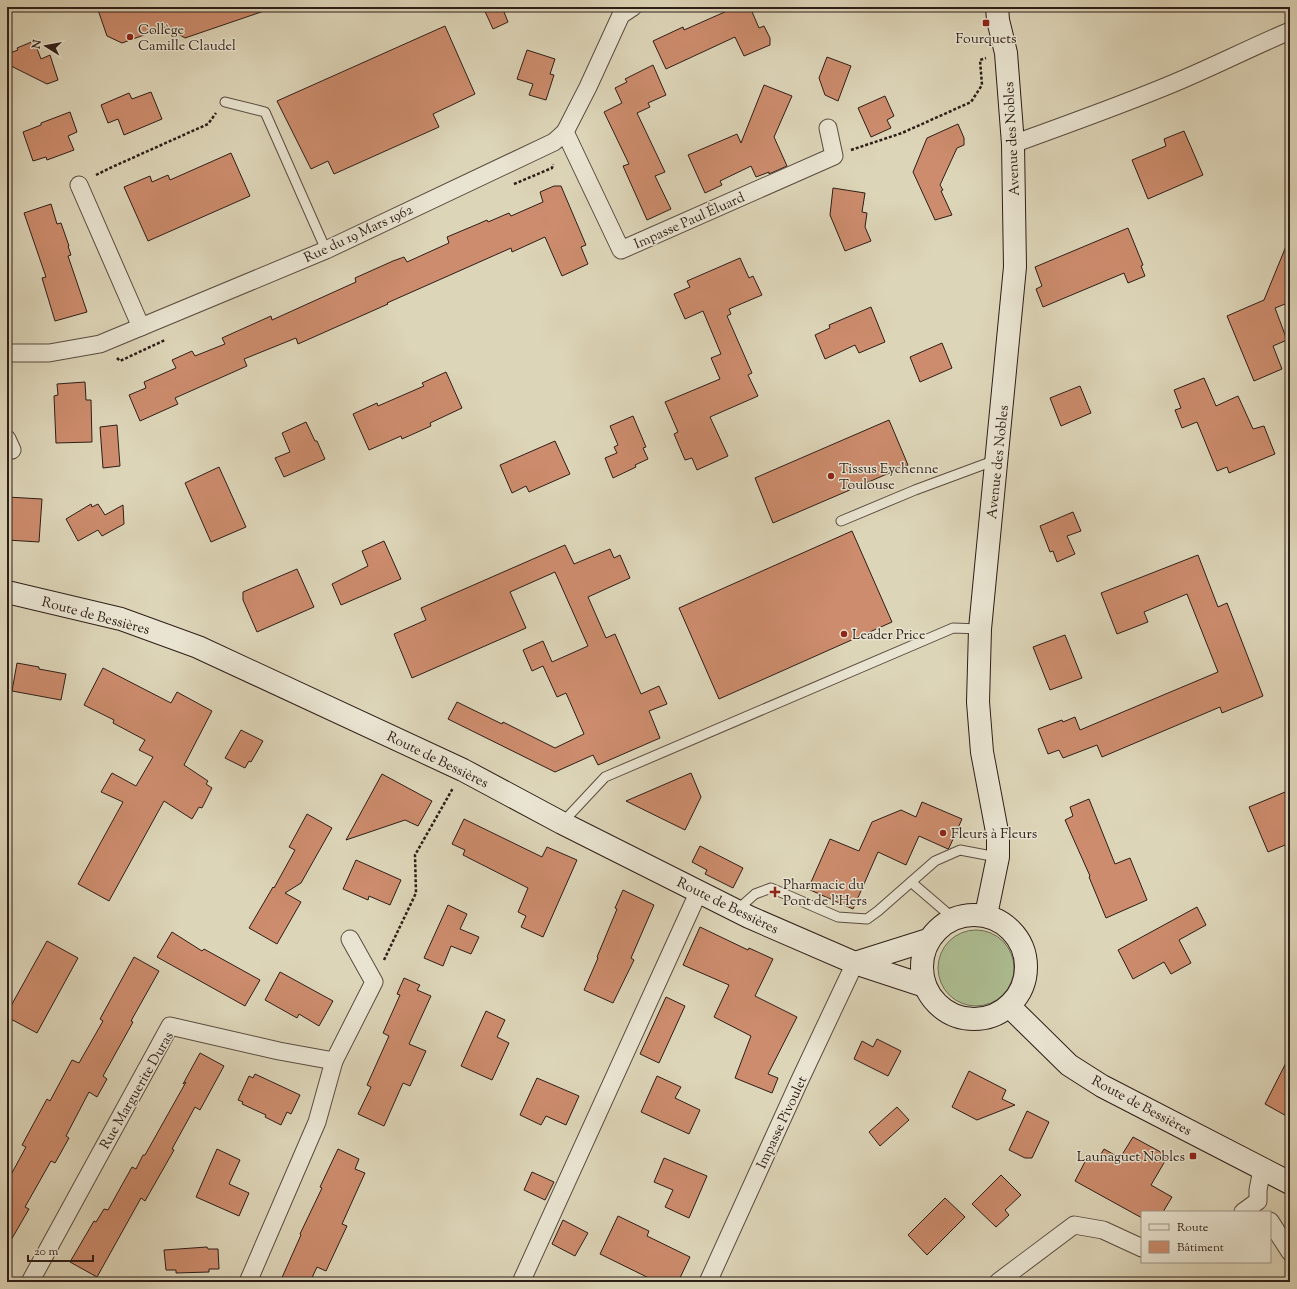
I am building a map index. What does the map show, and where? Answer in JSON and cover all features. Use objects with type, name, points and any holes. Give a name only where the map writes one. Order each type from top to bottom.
[{"type":"main road","name":"Avenue des Nobles","points":[[986,915],[998,857],[998,837],[982,752],[978,702],[980,629],[1016,267],[1013,144],[1006,53],[998,20],[997,7]]},
{"type":"main road","name":"Route de Bessières","points":[[7,592],[121,618],[198,647],[462,770],[562,823],[749,917],[855,963],[925,986]]},
{"type":"main road","points":[[969,914],[986,915],[1001,921],[1014,932],[1022,946],[1026,962],[1025,978],[1020,993],[1009,1006],[995,1015],[979,1019],[962,1018],[946,1012],[933,1000],[925,986],[922,971],[922,955],[928,940],[939,927],[953,918],[969,914]]},
{"type":"main road","points":[[855,963],[928,940]]},
{"type":"main road","name":"Route de Bessières","points":[[1009,1006],[1069,1064],[1102,1086],[1290,1183]]},
{"type":"street","name":"Rue du 19 Mars 1962","points":[[7,353],[49,353],[100,344],[326,250],[554,142],[564,132],[588,87],[621,15],[633,7]]},
{"type":"street","points":[[1013,144],[1163,88],[1290,31]]},
{"type":"street","points":[[828,128],[834,156]]},
{"type":"street","name":"Impasse Paul Éluard","points":[[564,132],[621,250],[834,156]]},
{"type":"street","points":[[79,185],[141,328]]},
{"type":"street","points":[[522,1280],[699,891]]},
{"type":"street","points":[[248,1282],[317,1122],[334,1061],[374,982],[350,939]]},
{"type":"street","name":"Impasse Pivoulet","points":[[708,1282],[855,963]]},
{"type":"street","name":"Rue Marguerite Duras","points":[[36,1280],[170,1026],[279,1051],[334,1061]]},
{"type":"street","points":[[1247,1211],[1261,1207],[1258,1190],[1262,1169]]},
{"type":"street","points":[[1271,1223],[1290,1252]]},
{"type":"street","points":[[998,1282],[1074,1225],[1104,1230],[1141,1248]]},
{"type":"lane","points":[[225,102],[265,112],[326,250]]},
{"type":"lane","points":[[841,521],[915,490],[997,460]]},
{"type":"lane","points":[[562,823],[605,776],[953,628],[980,629]]},
{"type":"lane","points":[[737,910],[755,894],[771,888],[838,917],[867,919],[935,861],[960,850],[998,857]]},
{"type":"lane","points":[[912,882],[953,918]]},
{"type":"path","points":[[834,156],[902,134],[971,102],[982,85],[980,60],[1006,53]]},
{"type":"path","points":[[79,185],[110,168],[208,124],[225,102]]},
{"type":"path","points":[[374,982],[416,893],[415,855],[462,770]]},
{"type":"green space","points":[[969,930],[983,930],[997,936],[1008,947],[1014,961],[1014,975],[1011,983],[1003,995],[997,1000],[983,1006],[969,1006],[955,1000],[944,989],[938,975],[938,961],[944,947],[955,936]]},
{"type":"building","points":[[97,7],[267,7],[267,10],[185,38],[166,27],[122,43],[107,36]]},
{"type":"building","points":[[483,7],[502,7],[508,22],[493,29]]},
{"type":"building","points":[[736,7],[750,7],[759,28],[764,26],[770,38],[770,45],[744,56],[735,37],[666,69],[653,41],[683,27],[684,30]]},
{"type":"building","points":[[445,26],[475,94],[433,114],[439,127],[334,174],[328,161],[311,169],[277,101]]},
{"type":"building","points":[[34,41],[41,59],[50,55],[58,80],[47,84],[7,64],[7,54]]},
{"type":"building","points":[[527,50],[555,59],[550,74],[554,75],[546,100],[529,95],[533,84],[517,79]]},
{"type":"building","points":[[827,57],[851,66],[838,101],[825,95],[819,78]]},
{"type":"building","points":[[653,65],[666,95],[648,103],[650,107],[637,113],[665,172],[655,176],[671,209],[647,220],[623,166],[629,164],[604,112],[622,103],[615,88],[627,82],[625,79]]},
{"type":"building","points":[[764,85],[792,96],[774,137],[787,166],[769,174],[769,172],[756,177],[751,166],[720,181],[722,185],[705,193],[688,155],[737,134],[741,143]]},
{"type":"building","points":[[151,92],[162,119],[124,135],[118,119],[108,123],[101,105],[129,93],[132,99]]},
{"type":"building","points":[[885,96],[894,116],[887,120],[891,128],[871,137],[858,108]]},
{"type":"building","points":[[70,112],[77,132],[68,136],[74,150],[47,160],[46,157],[33,161],[23,132],[41,125],[41,123]]},
{"type":"building","points":[[958,124],[964,138],[964,145],[957,148],[940,185],[943,190],[941,191],[952,215],[935,220],[913,172],[927,138]]},
{"type":"building","points":[[1184,131],[1203,175],[1148,199],[1132,160],[1166,146],[1164,139]]},
{"type":"building","points":[[231,153],[250,196],[148,241],[124,187],[150,176],[152,182],[168,175],[170,180]]},
{"type":"building","points":[[554,186],[561,186],[586,245],[581,247],[588,264],[562,276],[545,237],[512,252],[511,248],[298,344],[296,338],[244,359],[247,366],[175,398],[178,404],[140,421],[129,395],[146,388],[144,382],[176,368],[172,360],[192,351],[195,356],[225,344],[222,338],[271,316],[272,320],[356,282],[355,278],[393,261],[404,257],[407,262],[449,243],[447,237],[487,220],[488,222],[509,213],[511,216],[543,202],[540,192]]},
{"type":"building","points":[[833,188],[865,193],[862,212],[867,213],[865,227],[871,241],[845,251],[830,215]]},
{"type":"building","points":[[51,204],[57,224],[61,223],[69,246],[71,255],[68,256],[87,312],[55,321],[42,278],[46,277],[24,213]]},
{"type":"building","points":[[1128,228],[1143,265],[1141,266],[1145,276],[1128,283],[1124,273],[1043,307],[1036,289],[1042,286],[1035,267]]},
{"type":"building","points":[[1289,239],[1290,302],[1275,308],[1287,340],[1273,346],[1282,369],[1254,381],[1227,316],[1264,300]]},
{"type":"building","points":[[740,258],[749,278],[753,276],[762,295],[729,309],[731,314],[727,316],[752,373],[748,375],[758,396],[710,417],[728,456],[697,470],[692,458],[685,460],[674,434],[678,432],[665,402],[720,379],[711,358],[721,354],[703,311],[685,319],[674,294],[690,287],[687,281]]},
{"type":"building","points":[[871,307],[885,342],[859,353],[855,345],[825,359],[815,335],[830,328],[829,325]]},
{"type":"building","points":[[942,343],[952,368],[920,382],[910,357]]},
{"type":"building","points":[[446,372],[462,408],[430,423],[431,426],[402,439],[401,436],[369,450],[353,414],[377,403],[378,406],[424,386],[422,383]]},
{"type":"building","points":[[1204,378],[1216,406],[1238,396],[1253,429],[1264,426],[1275,454],[1229,473],[1227,467],[1217,471],[1197,422],[1182,428],[1175,410],[1181,408],[1174,390]]},
{"type":"building","points":[[85,382],[86,400],[91,400],[92,442],[56,443],[54,396],[58,395],[57,384]]},
{"type":"building","points":[[1080,386],[1091,413],[1061,426],[1050,398]]},
{"type":"building","points":[[633,416],[646,447],[643,448],[648,459],[635,465],[636,467],[613,478],[605,458],[617,453],[614,447],[618,445],[610,426]]},
{"type":"building","points":[[889,420],[908,465],[773,523],[755,478]]},
{"type":"building","points":[[306,422],[325,459],[284,477],[275,458],[290,452],[282,433]]},
{"type":"building","points":[[117,425],[120,466],[103,468],[100,427]]},
{"type":"building","points":[[555,441],[570,474],[529,492],[526,486],[512,493],[500,465]]},
{"type":"building","points":[[219,467],[246,527],[211,542],[185,483]]},
{"type":"building","points":[[7,497],[42,499],[39,542],[7,540]]},
{"type":"building","points":[[91,504],[92,507],[98,504],[105,515],[123,505],[124,524],[102,536],[98,530],[78,541],[66,519]]},
{"type":"building","points":[[1073,512],[1081,531],[1067,536],[1075,554],[1057,562],[1053,551],[1050,552],[1040,526]]},
{"type":"building","points":[[852,531],[892,622],[719,699],[679,608]]},
{"type":"building","points":[[384,541],[401,579],[341,605],[332,584],[368,566],[362,551]]},
{"type":"building","points":[[565,545],[574,564],[610,549],[614,558],[620,555],[630,578],[588,597],[606,638],[615,634],[641,694],[659,686],[667,704],[649,711],[660,738],[598,765],[593,755],[555,772],[448,719],[457,702],[502,724],[503,722],[555,748],[584,734],[566,693],[557,697],[543,666],[532,671],[523,650],[543,641],[552,662],[588,646],[555,572],[510,592],[526,628],[412,678],[394,634],[426,620],[421,608]]},
{"type":"building","points":[[1198,555],[1218,607],[1227,603],[1263,696],[1222,713],[1220,707],[1102,757],[1097,745],[1063,758],[1059,750],[1048,754],[1038,729],[1075,717],[1080,730],[1218,672],[1187,594],[1144,612],[1148,622],[1117,634],[1101,593]]},
{"type":"building","points":[[297,569],[314,607],[257,632],[243,600],[243,592]]},
{"type":"building","points":[[1065,635],[1082,678],[1050,690],[1033,647]]},
{"type":"building","points":[[17,663],[66,674],[61,700],[12,691]]},
{"type":"building","points":[[103,668],[171,703],[177,692],[212,711],[184,765],[208,781],[206,784],[212,788],[202,808],[199,807],[192,819],[164,801],[109,901],[78,884],[123,802],[101,792],[112,773],[136,786],[153,757],[139,750],[145,740],[113,723],[114,720],[84,705]]},
{"type":"building","points":[[241,730],[263,741],[251,762],[249,761],[245,768],[225,758]]},
{"type":"building","points":[[691,773],[701,797],[685,830],[626,801]]},
{"type":"building","points":[[382,774],[432,801],[418,826],[405,820],[346,840]]},
{"type":"building","points":[[1290,790],[1290,843],[1268,852],[1249,807]]},
{"type":"building","points":[[1089,799],[1115,864],[1130,858],[1147,900],[1106,918],[1089,877],[1090,876],[1065,820],[1073,816],[1070,807]]},
{"type":"building","points":[[922,802],[962,819],[948,849],[919,836],[906,865],[878,852],[853,909],[808,889],[830,839],[859,851],[872,822],[901,810],[916,817]]},
{"type":"building","points":[[307,814],[332,828],[301,883],[285,893],[301,902],[277,944],[249,928],[273,887],[274,888],[295,850],[289,847]]},
{"type":"building","points":[[464,819],[542,857],[547,847],[577,860],[543,937],[521,927],[526,916],[518,912],[528,888],[463,855],[465,850],[452,844]]},
{"type":"building","points":[[700,846],[743,868],[733,888],[705,874],[707,870],[692,862]]},
{"type":"building","points":[[356,860],[401,880],[390,905],[369,896],[368,900],[343,889]]},
{"type":"building","points":[[623,890],[654,905],[631,958],[634,960],[613,1003],[584,990],[598,958],[597,957],[617,909],[615,908]]},
{"type":"building","points":[[448,905],[467,914],[460,929],[479,937],[471,954],[451,946],[443,966],[424,958]]},
{"type":"building","points":[[1197,907],[1206,925],[1179,940],[1191,963],[1171,974],[1164,962],[1133,979],[1118,950]]},
{"type":"building","points":[[700,927],[748,950],[749,948],[773,959],[755,996],[797,1017],[768,1074],[778,1078],[772,1093],[735,1078],[751,1036],[714,1017],[729,985],[683,965]]},
{"type":"building","points":[[172,932],[202,951],[204,949],[260,980],[245,1006],[157,957]]},
{"type":"building","points":[[47,941],[78,958],[37,1033],[7,1017],[7,1013]]},
{"type":"building","points":[[134,957],[159,971],[103,1076],[107,1079],[97,1097],[89,1092],[66,1136],[69,1138],[55,1163],[51,1161],[25,1207],[29,1209],[7,1247],[7,1182],[26,1147],[22,1145],[47,1099],[50,1101],[72,1060],[79,1063],[103,1021],[100,1019]]},
{"type":"building","points":[[280,972],[333,1001],[319,1026],[299,1014],[297,1018],[265,1000]]},
{"type":"building","points":[[404,978],[420,985],[417,990],[431,996],[409,1044],[426,1051],[410,1086],[403,1083],[384,1126],[358,1114],[371,1087],[367,1085],[389,1036],[383,1033],[400,995],[397,994]]},
{"type":"building","points":[[666,997],[685,1006],[659,1063],[640,1054]]},
{"type":"building","points":[[486,1011],[505,1020],[497,1037],[509,1043],[492,1080],[461,1066]]},
{"type":"building","points":[[877,1039],[901,1051],[888,1076],[854,1059],[862,1041],[873,1047]]},
{"type":"building","points":[[200,1053],[224,1066],[200,1110],[195,1107],[172,1149],[174,1150],[145,1201],[141,1198],[97,1277],[70,1262],[94,1221],[96,1222],[104,1209],[108,1210],[132,1167],[136,1169],[143,1155],[145,1155],[186,1082],[183,1084]]},
{"type":"building","points":[[1290,1055],[1290,1118],[1265,1104]]},
{"type":"building","points":[[969,1071],[1006,1090],[1002,1099],[1015,1105],[977,1120],[952,1107]]},
{"type":"building","points":[[255,1074],[300,1095],[291,1114],[287,1112],[281,1125],[265,1117],[266,1115],[242,1104],[243,1102],[238,1100],[249,1076],[253,1078]]},
{"type":"building","points":[[657,1076],[681,1087],[675,1098],[700,1110],[689,1134],[641,1112]]},
{"type":"building","points":[[537,1078],[579,1096],[566,1125],[546,1116],[541,1125],[520,1115]]},
{"type":"building","points":[[897,1107],[909,1120],[880,1146],[869,1132]]},
{"type":"building","points":[[1027,1111],[1049,1122],[1032,1158],[1025,1158],[1009,1150]]},
{"type":"building","points":[[1133,1137],[1168,1156],[1151,1185],[1172,1197],[1164,1211],[1141,1211],[1141,1217],[1075,1181],[1088,1156],[1097,1161],[1104,1149],[1120,1158]]},
{"type":"building","points":[[217,1149],[240,1160],[229,1184],[249,1193],[239,1216],[196,1197]]},
{"type":"building","points":[[338,1149],[359,1159],[355,1169],[365,1173],[342,1224],[347,1226],[326,1271],[317,1267],[310,1282],[280,1282],[301,1235],[300,1234],[322,1188],[320,1187]]},
{"type":"building","points":[[664,1158],[707,1176],[689,1218],[665,1207],[673,1190],[654,1182]]},
{"type":"building","points":[[532,1172],[554,1182],[545,1200],[524,1190]]},
{"type":"building","points":[[1001,1175],[1021,1195],[1005,1210],[1009,1215],[996,1227],[972,1204]]},
{"type":"building","points":[[945,1198],[965,1217],[927,1255],[908,1235]]},
{"type":"building","points":[[618,1216],[649,1231],[647,1236],[690,1257],[678,1282],[657,1282],[600,1254]]},
{"type":"building","points":[[563,1220],[588,1233],[575,1256],[552,1244]]},
{"type":"building","points":[[207,1247],[208,1249],[218,1249],[219,1269],[209,1269],[209,1272],[176,1273],[176,1270],[166,1270],[164,1250]]},
{"type":"place","name":"Fourquets","points":[[986,23]]},
{"type":"place","name":"Collège Camille Claudel","points":[[130,37]]},
{"type":"place","name":"Tissus Eychenne Toulouse","points":[[831,476]]},
{"type":"place","name":"Leader Price","points":[[844,634]]},
{"type":"place","name":"Fleurs à Fleurs","points":[[943,833]]},
{"type":"place","name":"Pharmacie du Pont de l'Hers","points":[[775,892]]},
{"type":"place","name":"Launaguet Nobles","points":[[1193,1156]]}]
